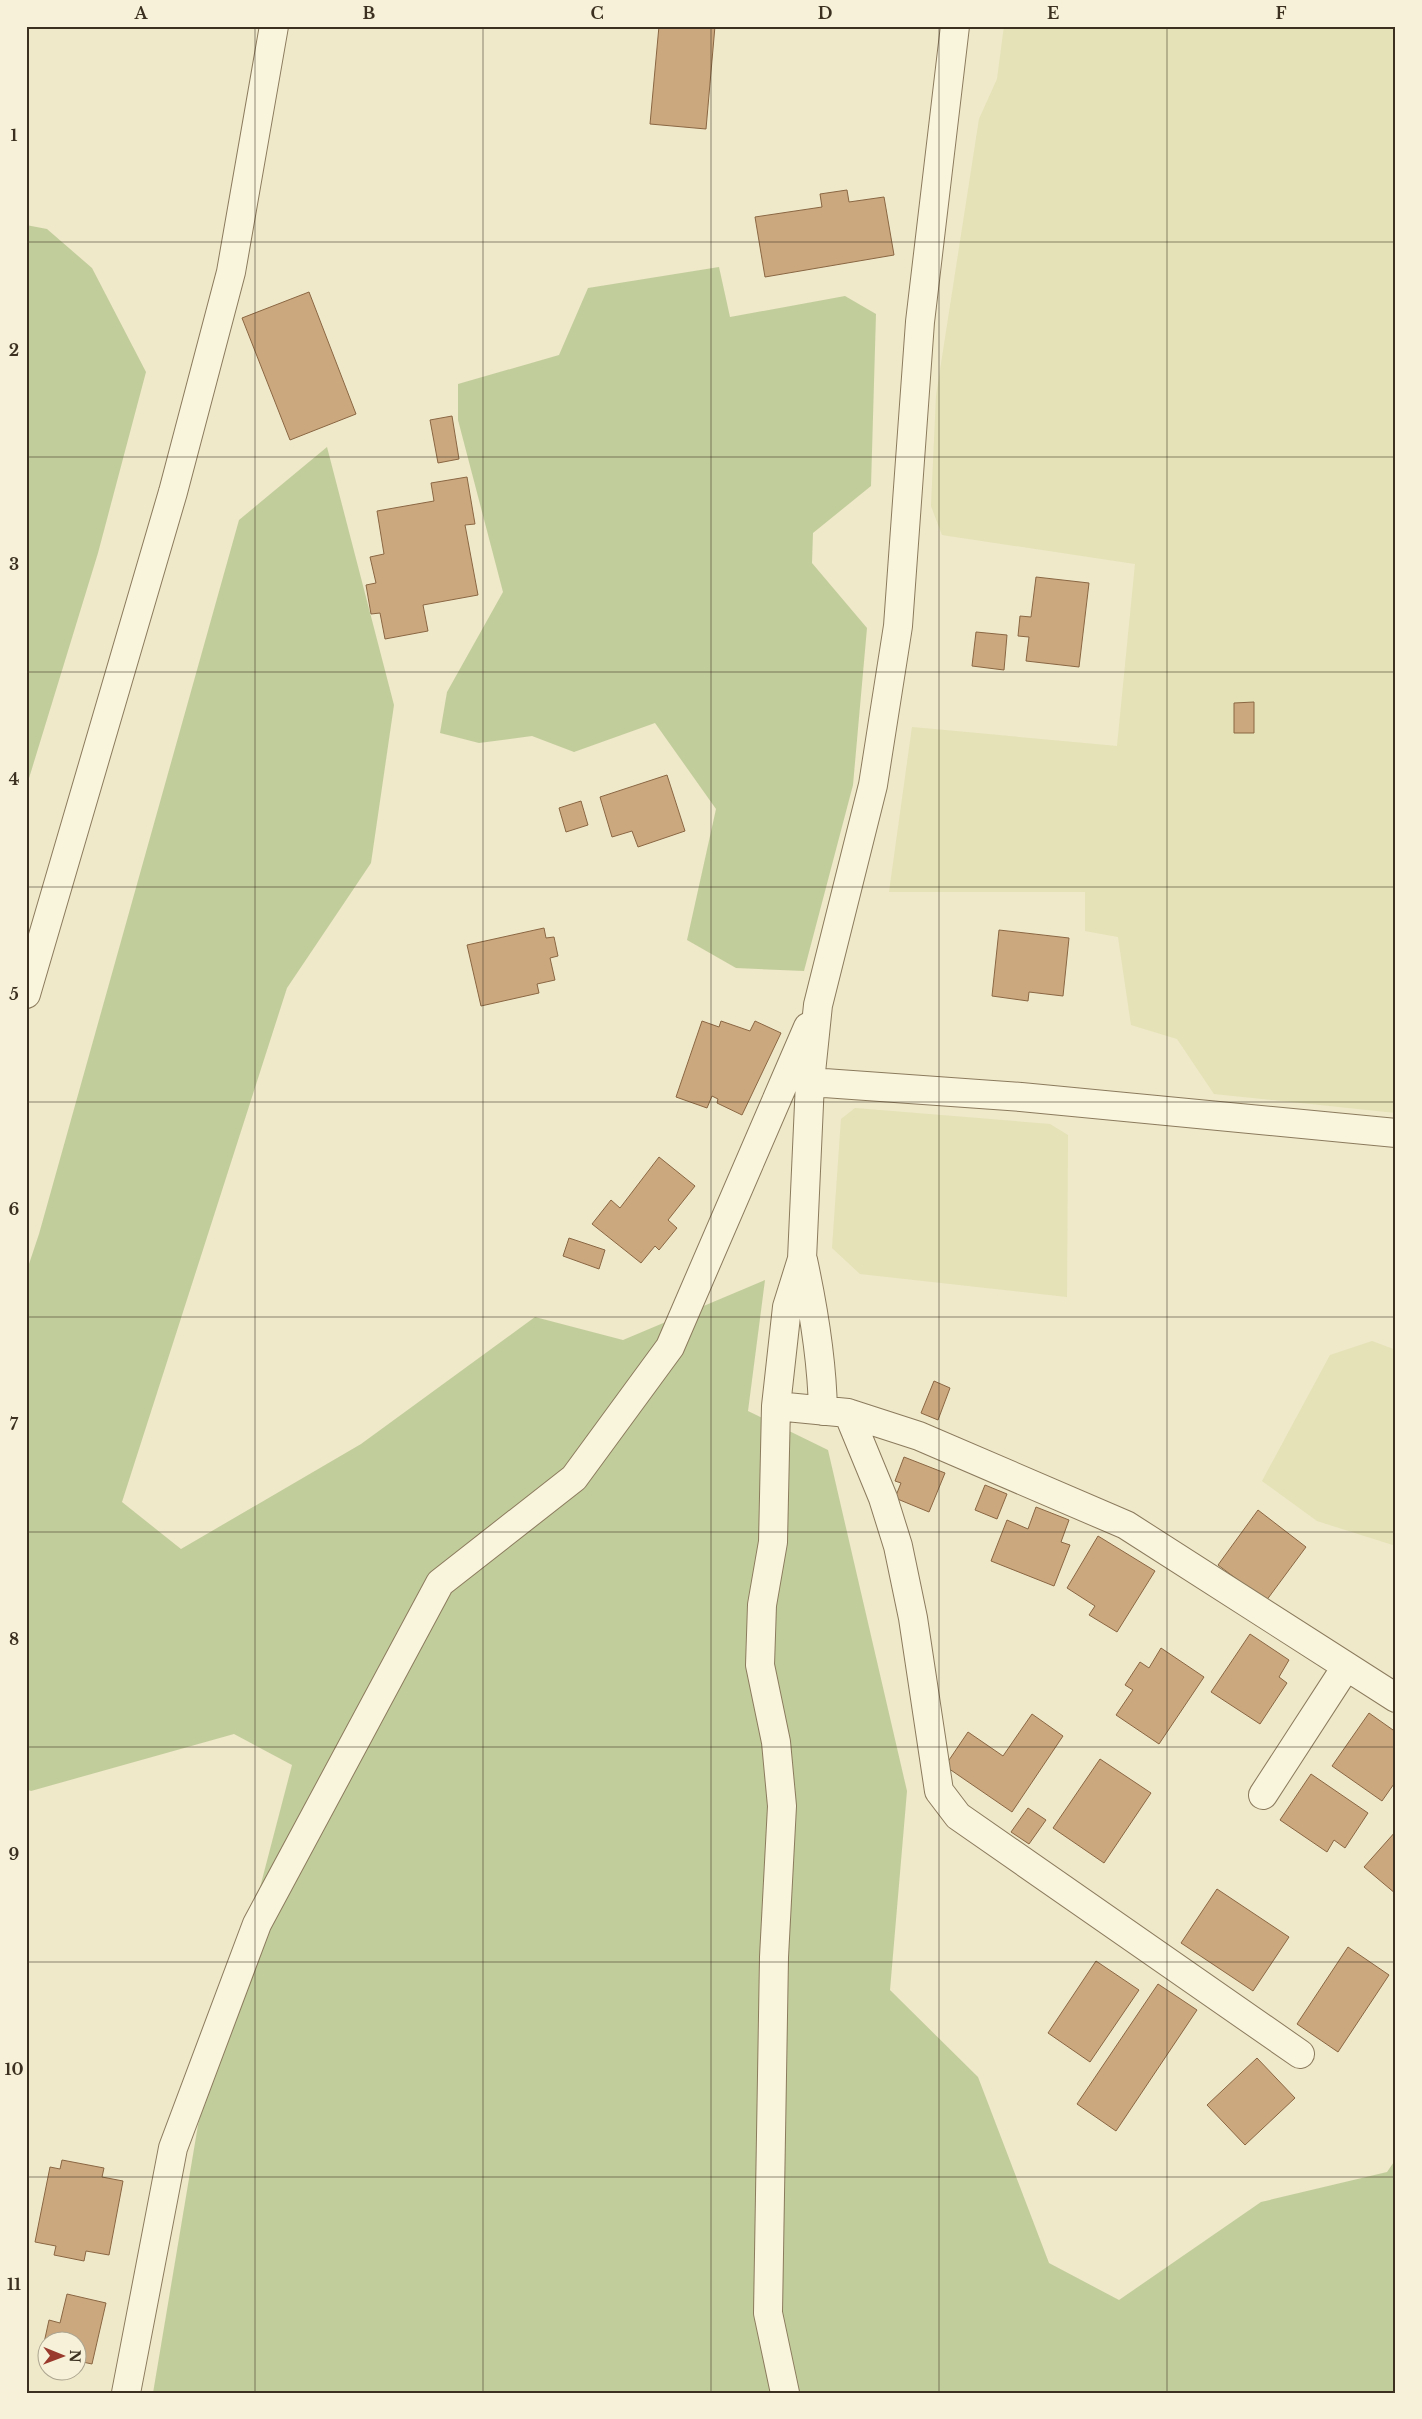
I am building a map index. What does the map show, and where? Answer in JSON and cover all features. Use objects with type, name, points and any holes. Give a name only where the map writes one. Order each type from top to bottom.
[{"type":"street","points":[[26,994],[173,492],[228,281],[274,26]]},
{"type":"street","points":[[785,2393],[768,2313],[774,1957],[782,1806],[776,1742],[760,1665],[762,1605],[773,1542],[776,1406],[787,1307],[802,1259],[810,1082],[818,1006],[873,785],[898,626],[920,322],[955,26]]},
{"type":"street","points":[[126,2393],[173,2148],[256,1924],[440,1584],[574,1478],[670,1347],[818,1006]]},
{"type":"street","points":[[810,1082],[1021,1097],[1396,1133]]},
{"type":"street","points":[[802,1259],[816,1318],[822,1371],[835,1412],[880,1489],[898,1546],[913,1618],[939,1791],[958,1816],[1300,2054]]},
{"type":"street","points":[[776,1406],[835,1412],[919,1436],[1126,1525],[1396,1698]]},
{"type":"street","points":[[1263,1795],[1346,1667]]},
{"type":"shaded area","points":[[1004,26],[1396,26],[1396,1113],[1214,1094],[1177,1039],[1131,1025],[1118,937],[1085,931],[1085,892],[889,892],[912,727],[1117,746],[1135,564],[942,535],[931,506],[936,396],[979,119],[997,79]]},
{"type":"shaded area","points":[[855,1108],[1050,1124],[1068,1135],[1067,1297],[860,1274],[832,1248],[841,1119]]},
{"type":"shaded area","points":[[1372,1341],[1396,1350],[1396,1546],[1317,1521],[1262,1481],[1330,1355]]},
{"type":"green space","points":[[26,225],[47,229],[92,268],[146,372],[98,553],[26,788]]},
{"type":"green space","points":[[719,267],[730,317],[845,296],[876,314],[871,486],[813,533],[812,563],[867,628],[853,785],[804,971],[736,968],[687,940],[716,809],[655,723],[574,752],[532,736],[479,743],[440,733],[447,692],[503,592],[458,420],[458,384],[559,355],[588,288]]},
{"type":"green space","points":[[327,447],[394,705],[371,863],[287,988],[122,1502],[181,1549],[361,1444],[535,1317],[623,1340],[765,1280],[748,1411],[828,1450],[907,1791],[890,1990],[978,2077],[1049,2263],[1119,2300],[1261,2202],[1387,2172],[1396,2159],[1396,2393],[153,2393],[198,2125],[292,1765],[234,1734],[31,1791],[26,1789],[26,1273],[39,1234],[239,520]]},
{"type":"building","points":[[659,26],[715,26],[706,129],[650,124]]},
{"type":"building","points":[[847,190],[849,202],[884,197],[894,255],[765,277],[755,217],[822,207],[820,194]]},
{"type":"building","points":[[309,292],[356,414],[290,440],[242,318]]},
{"type":"building","points":[[452,416],[459,459],[438,463],[430,420]]},
{"type":"building","points":[[467,477],[475,524],[465,525],[478,595],[423,605],[428,631],[385,639],[380,613],[371,614],[366,585],[376,583],[370,557],[384,554],[377,511],[434,501],[431,483]]},
{"type":"building","points":[[1036,577],[1089,583],[1079,667],[1026,661],[1029,637],[1018,636],[1020,616],[1031,617]]},
{"type":"building","points":[[976,632],[1007,635],[1004,670],[972,666]]},
{"type":"building","points":[[1254,702],[1254,733],[1234,733],[1234,703]]},
{"type":"building","points":[[667,775],[685,831],[638,847],[632,831],[612,837],[600,797]]},
{"type":"building","points":[[581,801],[588,825],[566,832],[559,808]]},
{"type":"building","points":[[544,928],[546,938],[554,937],[558,956],[550,958],[555,980],[537,984],[539,993],[481,1006],[467,945]]},
{"type":"building","points":[[999,930],[1069,938],[1063,996],[1029,992],[1028,1001],[992,996]]},
{"type":"building","points":[[702,1021],[719,1027],[721,1021],[750,1031],[755,1021],[781,1033],[742,1115],[717,1103],[718,1099],[712,1096],[707,1108],[676,1097]]},
{"type":"building","points":[[659,1157],[695,1186],[668,1220],[677,1228],[659,1250],[655,1246],[641,1263],[592,1224],[611,1200],[620,1208]]},
{"type":"building","points":[[569,1238],[605,1250],[599,1269],[563,1256]]},
{"type":"building","points":[[934,1381],[950,1388],[938,1420],[921,1413]]},
{"type":"building","points":[[904,1457],[945,1473],[929,1512],[895,1498],[901,1483],[895,1481]]},
{"type":"building","points":[[985,1485],[1007,1494],[997,1519],[975,1510]]},
{"type":"building","points":[[1036,1507],[1069,1520],[1061,1542],[1070,1545],[1054,1586],[991,1561],[1007,1520],[1028,1529]]},
{"type":"building","points":[[1258,1510],[1306,1547],[1266,1601],[1218,1565]]},
{"type":"building","points":[[1098,1536],[1155,1571],[1117,1632],[1089,1615],[1095,1606],[1067,1588]]},
{"type":"building","points":[[1250,1634],[1289,1660],[1279,1677],[1287,1683],[1260,1724],[1211,1692]]},
{"type":"building","points":[[1161,1648],[1204,1677],[1159,1744],[1116,1715],[1133,1690],[1125,1685],[1140,1662],[1149,1668]]},
{"type":"building","points":[[1369,1713],[1393,1730],[1396,1725],[1396,1781],[1382,1801],[1332,1766]]},
{"type":"building","points":[[1032,1714],[1063,1736],[1012,1812],[945,1766],[968,1732],[1003,1756]]},
{"type":"building","points":[[1100,1759],[1151,1793],[1104,1863],[1053,1828]]},
{"type":"building","points":[[1311,1774],[1368,1813],[1345,1848],[1334,1840],[1327,1852],[1280,1820]]},
{"type":"building","points":[[1028,1808],[1046,1820],[1029,1844],[1011,1832]]},
{"type":"building","points":[[1396,1831],[1396,1894],[1364,1867]]},
{"type":"building","points":[[1217,1889],[1289,1937],[1253,1991],[1181,1943]]},
{"type":"building","points":[[1348,1947],[1389,1975],[1338,2052],[1297,2024]]},
{"type":"building","points":[[1096,1961],[1139,1990],[1090,2062],[1048,2033]]},
{"type":"building","points":[[1158,1984],[1197,2010],[1116,2131],[1077,2104]]},
{"type":"building","points":[[1257,2058],[1295,2098],[1245,2145],[1207,2105]]},
{"type":"building","points":[[62,2160],[104,2168],[102,2177],[123,2181],[109,2255],[86,2251],[84,2261],[54,2255],[56,2246],[35,2242],[50,2167],[60,2169]]},
{"type":"building","points":[[67,2294],[106,2303],[92,2364],[88,2363],[88,2332],[46,2332],[49,2320],[60,2323]]}]
